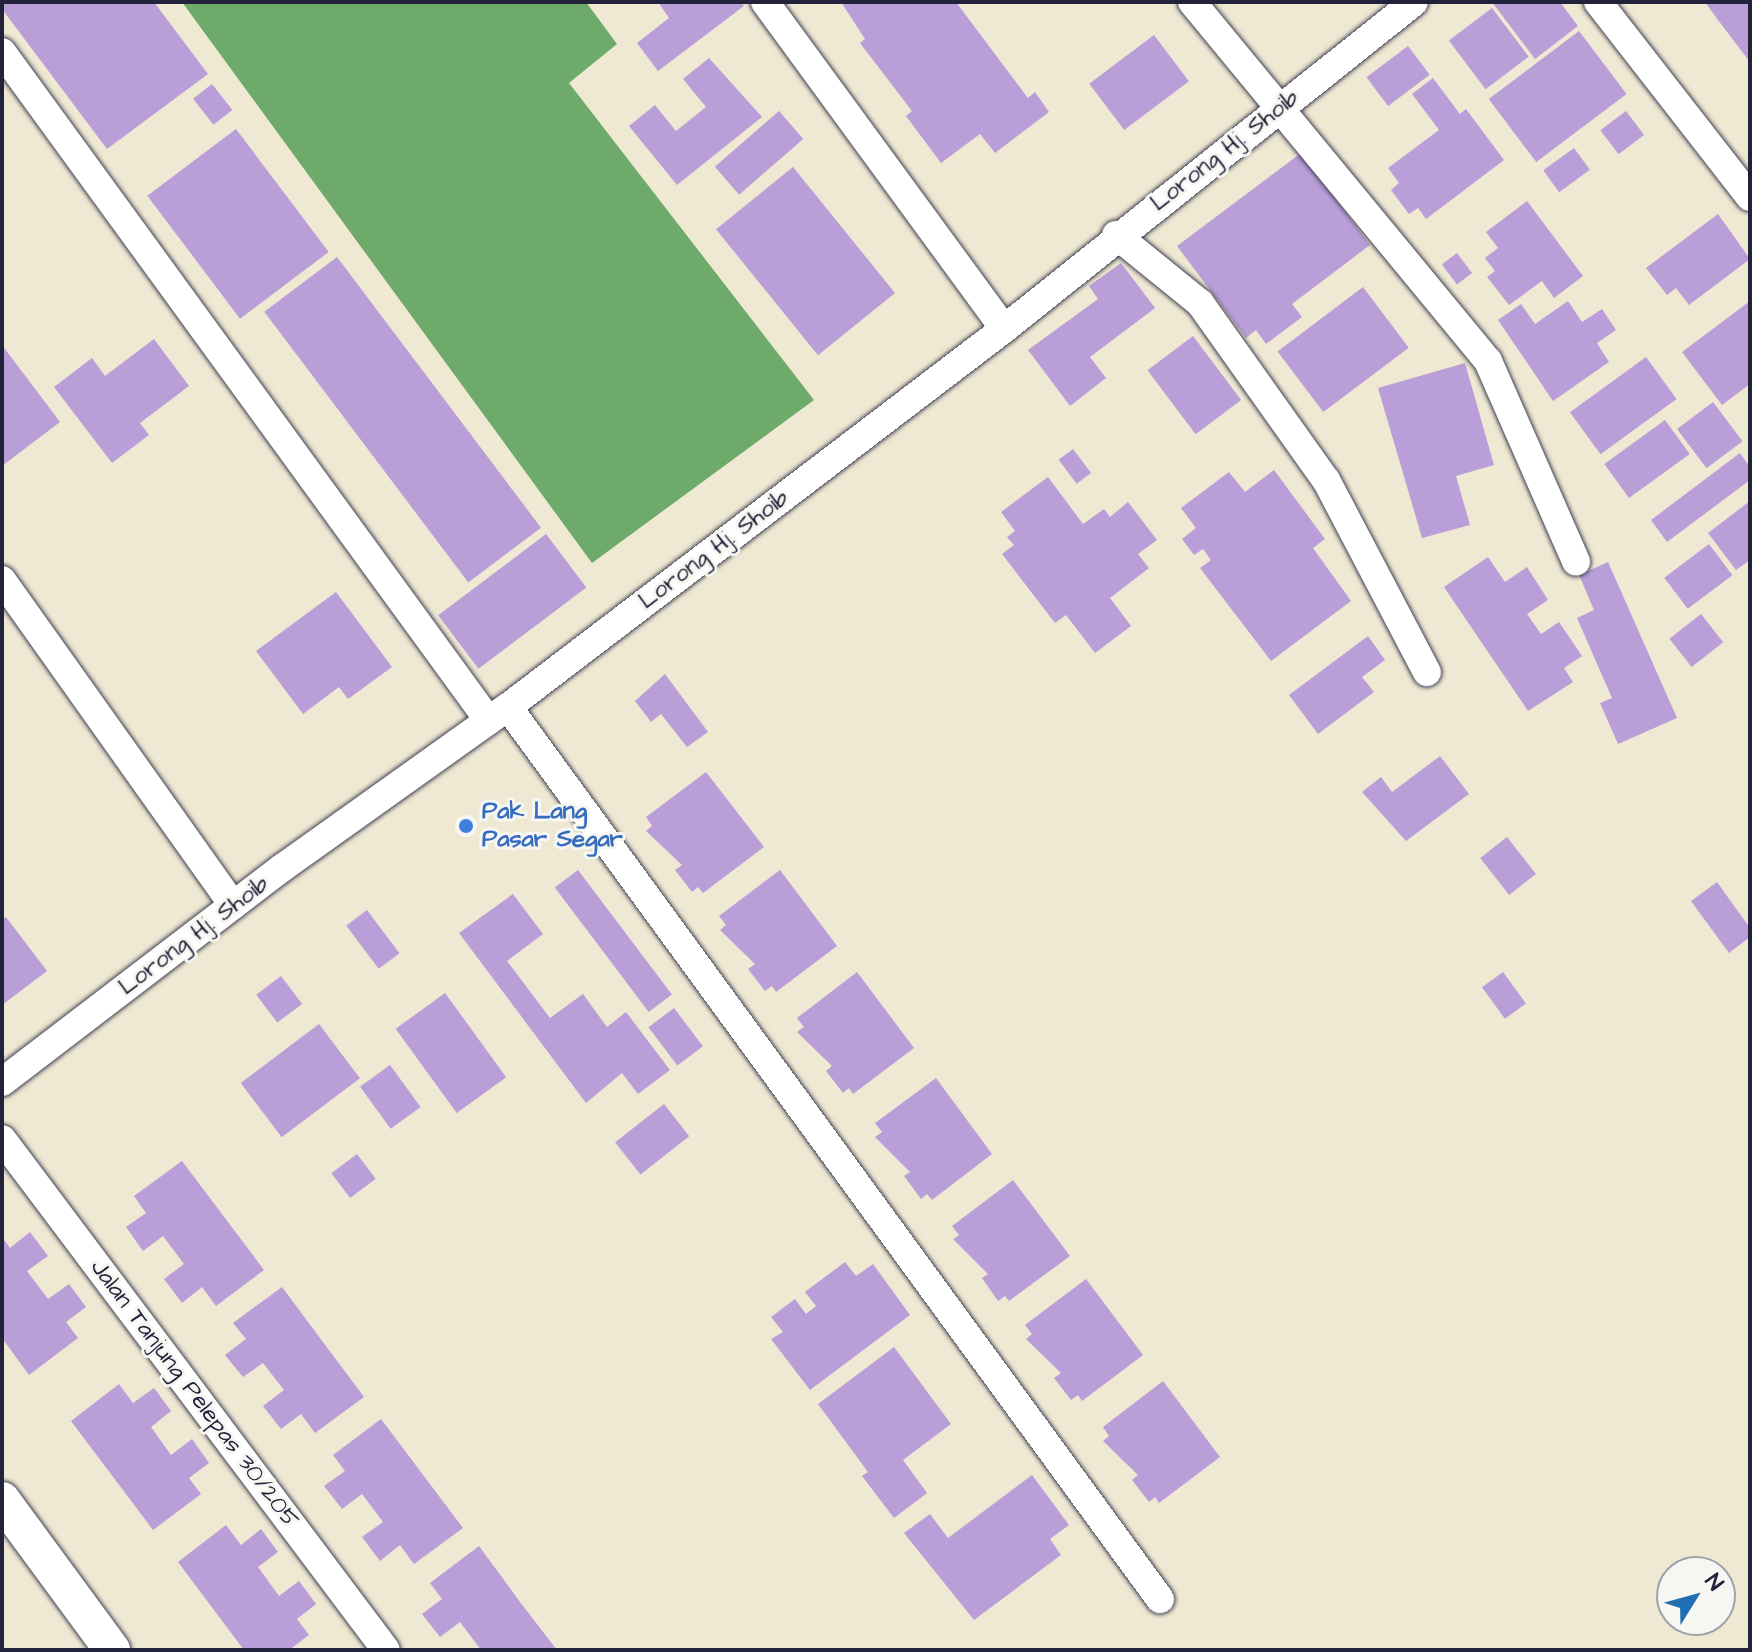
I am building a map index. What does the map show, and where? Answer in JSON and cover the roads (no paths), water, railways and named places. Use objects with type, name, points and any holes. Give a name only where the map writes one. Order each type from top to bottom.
[{"type":"street","points":[[765,2],[1004,329]]},
{"type":"street","points":[[1192,2],[1488,361],[1576,561]]},
{"type":"street","name":"Lorong Hj. Shoib","points":[[2,1082],[233,905],[499,714],[1004,329],[1116,235],[1414,2]]},
{"type":"street","points":[[1598,2],[1750,197]]},
{"type":"street","points":[[2,52],[1160,1599]]},
{"type":"street","points":[[1116,235],[1200,303],[1218,328],[1326,480],[1427,672]]},
{"type":"street","points":[[2,580],[233,905]]},
{"type":"street","name":"Jalan Tanjung Pelepas 30/205","points":[[2,1139],[386,1650]]},
{"type":"street","points":[[2,1500],[112,1650]]},
{"type":"place","name":"Pak Lang Pasar Segar","points":[[466,826]]}]
